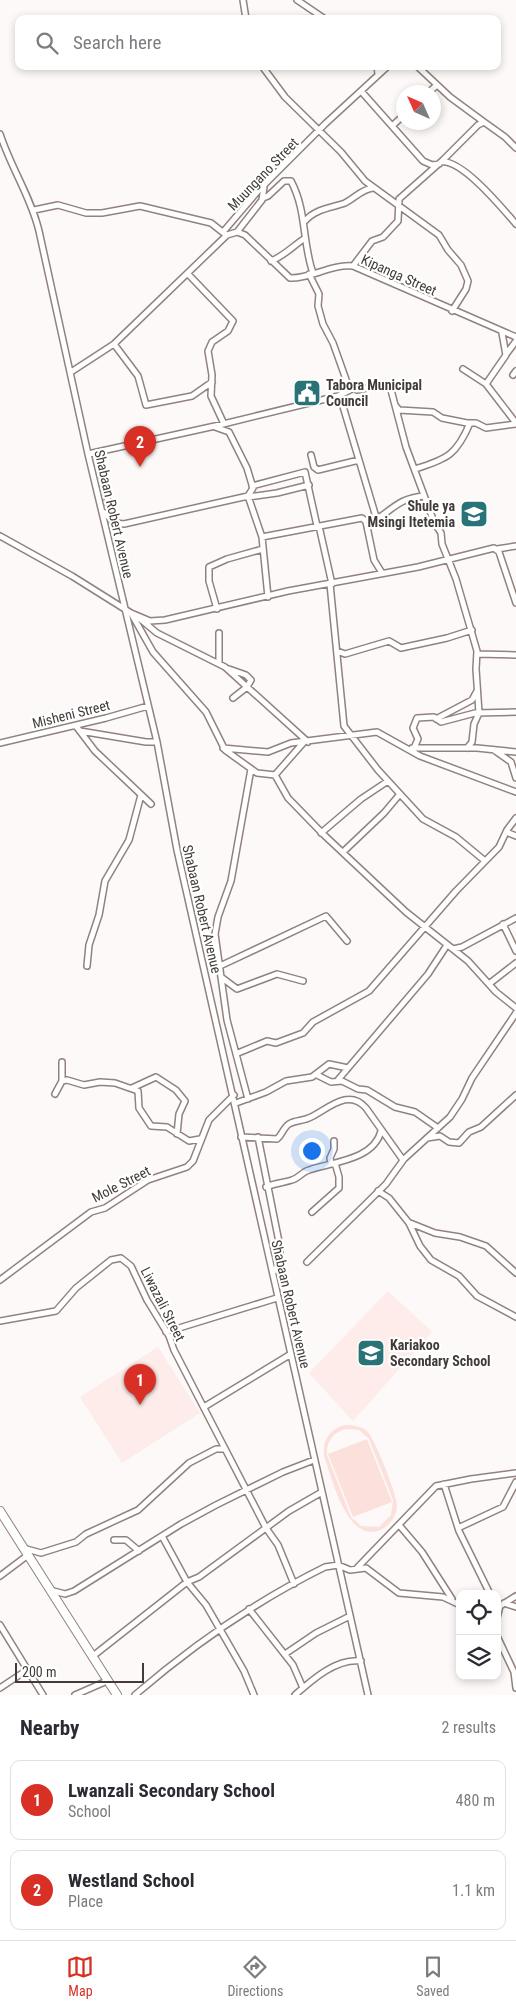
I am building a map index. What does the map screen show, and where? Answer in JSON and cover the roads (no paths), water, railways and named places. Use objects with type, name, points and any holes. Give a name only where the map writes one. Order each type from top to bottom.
[{"type":"highway","points":[[0,1511],[117,1695]]},
{"type":"street","points":[[243,0],[245,15]]},
{"type":"street","points":[[296,0],[319,15]]},
{"type":"street","points":[[265,70],[285,97],[337,148],[373,188],[439,235],[466,275],[467,287],[452,311]]},
{"type":"street","points":[[378,70],[378,74]]},
{"type":"street","name":"Muungano Street","points":[[225,234],[264,186],[318,131],[383,70]]},
{"type":"street","points":[[420,70],[437,85]]},
{"type":"street","points":[[441,88],[505,136],[515,147]]},
{"type":"street","points":[[361,92],[423,161],[432,165],[453,163],[486,191],[516,224]]},
{"type":"street","points":[[353,266],[372,241],[384,237],[398,221],[398,199],[440,163],[471,130],[484,122]]},
{"type":"street","points":[[392,126],[396,123]]},
{"type":"street","name":"Shabaan Robert Avenue","points":[[0,134],[8,158],[34,210],[88,454],[157,742],[177,850],[234,1095],[241,1138],[368,1695]]},
{"type":"street","points":[[71,372],[114,344],[142,315],[188,274],[225,234],[237,232],[263,198],[289,179],[294,186],[303,211],[311,274],[319,294],[318,306],[345,379],[352,389]]},
{"type":"street","points":[[263,198],[264,186]]},
{"type":"street","points":[[305,221],[312,214],[346,202],[364,190],[373,188]]},
{"type":"street","points":[[34,210],[58,204],[86,212],[102,213],[140,206],[211,223],[225,234]]},
{"type":"street","points":[[303,211],[312,214]]},
{"type":"street","name":"Kipanga Street","points":[[237,232],[245,235],[270,261],[290,278],[328,268],[353,266],[502,333],[516,337]]},
{"type":"street","points":[[270,261],[281,257],[292,246],[305,238]]},
{"type":"street","points":[[188,274],[233,321],[228,331],[212,342],[209,347],[212,382],[211,400],[224,424]]},
{"type":"street","points":[[502,333],[506,354]]},
{"type":"street","points":[[486,384],[516,341]]},
{"type":"street","points":[[114,344],[138,376],[146,405],[192,396],[212,382]]},
{"type":"street","points":[[395,405],[399,410],[433,412],[442,418],[476,423],[489,428],[516,424],[486,384],[463,369]]},
{"type":"street","points":[[88,454],[224,424],[352,389],[375,388],[386,384],[391,390],[406,447],[416,468],[424,496],[449,559],[472,630],[477,654],[479,713],[474,724],[472,742],[467,748]]},
{"type":"street","points":[[344,392],[342,403],[376,517]]},
{"type":"street","points":[[416,468],[456,451],[470,423]]},
{"type":"street","points":[[215,426],[230,433],[247,468],[252,486],[248,496],[262,537],[268,597]]},
{"type":"street","points":[[98,452],[112,520]]},
{"type":"street","points":[[311,455],[314,467],[318,470],[359,460]]},
{"type":"street","points":[[252,486],[304,472],[307,474],[331,584],[343,722],[351,735],[388,781],[423,819],[456,838],[485,861]]},
{"type":"street","points":[[102,512],[112,520],[124,524],[248,496],[277,493],[309,485]]},
{"type":"street","points":[[364,518],[369,524],[376,517],[394,509],[403,499],[424,496]]},
{"type":"street","points":[[262,537],[364,518]]},
{"type":"street","points":[[364,518],[374,560],[382,573]]},
{"type":"street","points":[[0,536],[72,576],[125,610],[156,621],[516,546]]},
{"type":"street","points":[[217,608],[209,581],[209,567],[227,559],[263,549]]},
{"type":"street","points":[[497,549],[513,583],[516,603]]},
{"type":"street","points":[[133,614],[157,633],[225,667],[250,677],[251,681],[247,687],[233,698]]},
{"type":"street","points":[[133,614],[153,652],[206,712],[223,748],[251,770],[262,775],[275,775],[306,742]]},
{"type":"street","points":[[337,651],[345,654],[389,641],[401,648],[447,638],[472,630]]},
{"type":"street","points":[[218,663],[219,633]]},
{"type":"street","points":[[477,654],[516,655]]},
{"type":"street","points":[[225,667],[306,742]]},
{"type":"street","points":[[414,748],[418,739],[413,728],[416,719],[436,719],[472,700],[478,690]]},
{"type":"street","name":"Misheni Street","points":[[0,743],[76,726],[148,706]]},
{"type":"street","points":[[436,719],[441,722],[479,713],[516,712]]},
{"type":"street","points":[[76,726],[96,751],[151,804]]},
{"type":"street","points":[[80,731],[146,742],[157,742]]},
{"type":"street","points":[[223,748],[268,752],[285,745],[377,732],[401,747],[466,775],[516,792]]},
{"type":"street","points":[[401,747],[467,748],[516,752]]},
{"type":"street","points":[[494,750],[511,762],[516,778]]},
{"type":"street","points":[[248,1099],[238,1053],[227,1020],[220,977],[216,926],[231,882],[251,770]]},
{"type":"street","points":[[275,775],[288,798],[321,833],[425,926],[468,961],[489,984],[516,1008]]},
{"type":"street","points":[[321,833],[361,799],[388,781]]},
{"type":"street","points":[[343,852],[384,813],[400,794]]},
{"type":"street","points":[[87,966],[88,945],[99,915],[105,881],[129,840],[141,795]]},
{"type":"street","points":[[238,1053],[267,1041],[276,1043],[303,1033],[313,1022],[369,991],[394,965],[425,926],[499,847],[506,832],[516,818]]},
{"type":"street","points":[[506,832],[516,836]]},
{"type":"street","points":[[220,966],[326,916],[347,940]]},
{"type":"street","points":[[453,949],[467,944],[516,918]]},
{"type":"street","points":[[503,924],[516,951]]},
{"type":"street","points":[[337,1081],[428,974],[447,945]]},
{"type":"street","points":[[489,984],[516,963]]},
{"type":"street","points":[[220,977],[236,989],[277,974],[303,981]]},
{"type":"street","points":[[307,1262],[395,1174],[403,1160],[455,1111],[472,1078],[516,1013]]},
{"type":"street","points":[[55,1094],[62,1081],[62,1062]]},
{"type":"street","points":[[236,1104],[286,1081],[307,1079],[317,1075],[329,1064],[348,1068]]},
{"type":"street","points":[[317,1075],[330,1082],[342,1081],[358,1089],[374,1093],[395,1107],[414,1112],[438,1128]]},
{"type":"street","points":[[132,1088],[156,1077],[176,1090],[185,1101],[179,1114],[177,1134]]},
{"type":"street","points":[[62,1081],[67,1080],[84,1085],[100,1082],[115,1083],[132,1088],[138,1093],[138,1108],[150,1126],[165,1126],[189,1140],[200,1139]]},
{"type":"street","name":"Mole Street","points":[[0,1280],[91,1212],[105,1208],[148,1180],[187,1167],[193,1161],[209,1120],[234,1095]]},
{"type":"street","points":[[426,1138],[440,1136],[449,1142],[457,1144],[469,1132],[481,1127],[516,1095]]},
{"type":"street","points":[[241,1138],[277,1139],[289,1124],[310,1118],[350,1098],[361,1102],[403,1160]]},
{"type":"street","points":[[266,1188],[277,1182],[292,1181],[304,1172],[352,1158],[369,1149],[378,1140],[381,1131]]},
{"type":"street","points":[[258,1137],[266,1188],[280,1247],[280,1264],[273,1272]]},
{"type":"street","points":[[312,1212],[339,1188],[340,1177],[330,1158],[334,1149],[334,1141]]},
{"type":"street","points":[[378,1191],[389,1198],[409,1222],[421,1248],[434,1263],[459,1276],[477,1296],[516,1317]]},
{"type":"street","points":[[409,1222],[435,1233],[460,1237],[486,1246],[516,1273]]},
{"type":"street","name":"Liwazali Street","points":[[0,1321],[56,1311],[76,1288],[111,1260],[121,1258],[131,1266],[146,1300],[166,1332],[266,1528],[278,1545],[294,1584]]},
{"type":"street","points":[[166,1332],[277,1298]]},
{"type":"street","points":[[204,1407],[291,1354]]},
{"type":"street","points":[[0,1576],[25,1552],[41,1553],[76,1542],[86,1534],[138,1510],[189,1463],[216,1449],[225,1449]]},
{"type":"street","points":[[50,1590],[68,1594],[216,1505],[283,1472],[314,1460]]},
{"type":"street","points":[[356,1569],[432,1490],[444,1484],[516,1473]]},
{"type":"street","points":[[458,1528],[503,1507],[516,1482]]},
{"type":"street","points":[[444,1484],[458,1528],[488,1590]]},
{"type":"street","points":[[93,1656],[187,1582],[199,1576],[266,1528],[322,1492]]},
{"type":"street","points":[[399,1525],[422,1552],[452,1600]]},
{"type":"street","points":[[162,1536],[187,1582],[206,1605],[244,1671],[254,1695]]},
{"type":"street","points":[[114,1540],[126,1540],[139,1551]]},
{"type":"street","points":[[364,1560],[374,1573]]},
{"type":"street","points":[[135,1695],[164,1670],[248,1609],[325,1567],[338,1565],[348,1570],[366,1568],[399,1593],[443,1597],[456,1602]]},
{"type":"street","points":[[501,1605],[516,1596]]},
{"type":"street","points":[[501,1606],[516,1607]]},
{"type":"street","points":[[248,1609],[285,1654],[298,1673],[303,1688]]},
{"type":"street","points":[[285,1654],[316,1633],[350,1616]]},
{"type":"street","points":[[0,1625],[43,1695]]},
{"type":"street","points":[[0,1638],[6,1634]]},
{"type":"street","points":[[501,1644],[514,1671],[516,1688]]},
{"type":"street","points":[[295,1695],[316,1676],[346,1662],[361,1661]]},
{"type":"street","points":[[0,1688],[27,1670]]},
{"type":"street","points":[[76,1695],[108,1682]]},
{"type":"place","name":"Tabora Municipal Council","points":[[307,393]]},
{"type":"place","name":"Westland School","points":[[140,467]]},
{"type":"place","name":"Shule ya Msingi Itetemia","points":[[474,514]]},
{"type":"place","name":"Kariakoo Secondary School","points":[[371,1353]]},
{"type":"place","name":"Lwanzali Secondary School","points":[[140,1405]]}]
